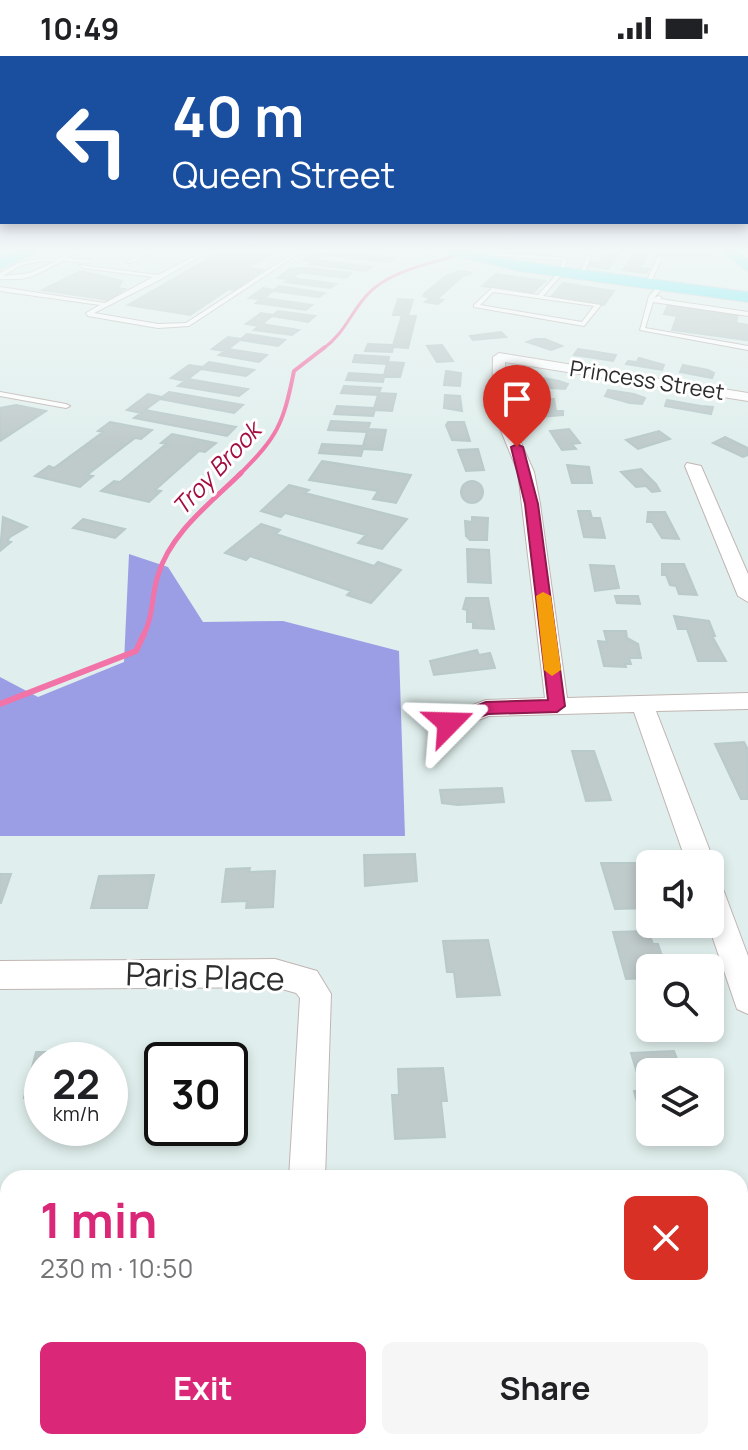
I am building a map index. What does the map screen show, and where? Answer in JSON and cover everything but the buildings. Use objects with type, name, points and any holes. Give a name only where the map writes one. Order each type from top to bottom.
[{"type":"street","name":"Princess Street","points":[[557,706],[526,472],[499,409],[499,357],[748,397]]},
{"type":"street","points":[[693,466],[748,596]]},
{"type":"street","points":[[449,723],[486,708],[748,701]]},
{"type":"street","points":[[642,704],[696,850]]},
{"type":"street","points":[[724,930],[748,999]]},
{"type":"street","name":"Paris Place","points":[[0,975],[275,973],[306,981],[316,994],[307,1170]]},
{"type":"lane","points":[[94,315],[158,326],[187,325],[202,315]]},
{"type":"lane","points":[[530,315],[584,324],[591,315]]},
{"type":"lane","points":[[645,315],[641,325],[647,332],[748,348]]},
{"type":"lane","points":[[179,316],[187,325]]},
{"type":"lane","points":[[0,394],[66,406]]},
{"type":"shaded area","points":[[129,554],[168,567],[203,622],[283,621],[399,651],[405,836],[0,836],[0,677],[38,697],[124,662]]},
{"type":"waterway","name":"Troy Brook","points":[[323,349],[352,315]]},
{"type":"waterway","name":"Troy Brook","points":[[240,474],[277,429],[294,371],[325,347]]},
{"type":"waterway","name":"Troy Brook","points":[[143,636],[158,575],[172,545],[193,519],[240,474]]},
{"type":"waterway","name":"Troy Brook","points":[[0,704],[136,651],[144,634]]},
{"type":"slow traffic","points":[[543,596],[552,670]]},
{"type":"route","points":[[449,723],[486,708],[557,706],[532,504],[517,447]]}]
